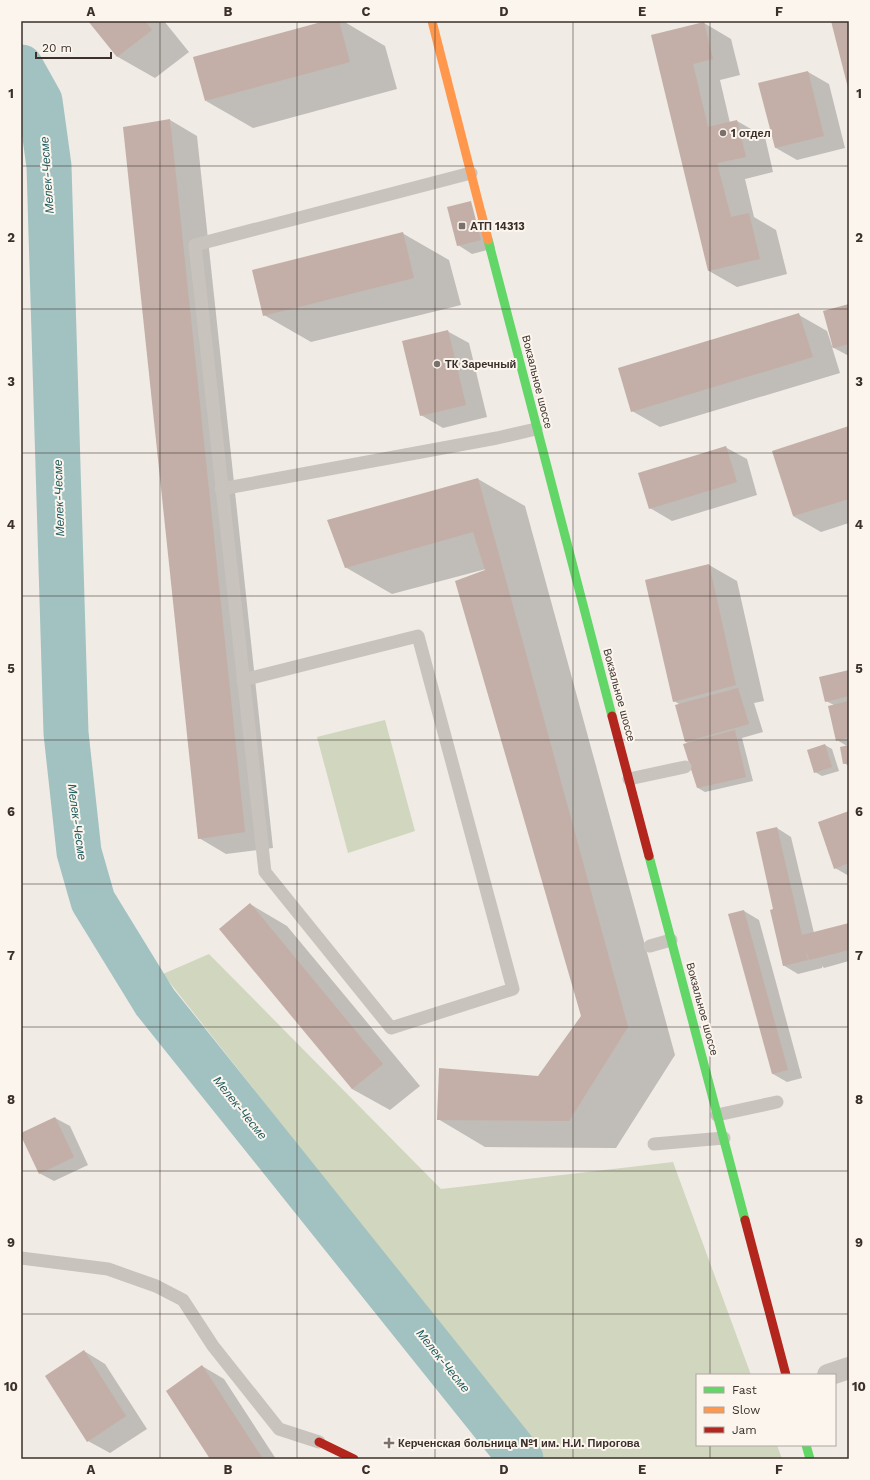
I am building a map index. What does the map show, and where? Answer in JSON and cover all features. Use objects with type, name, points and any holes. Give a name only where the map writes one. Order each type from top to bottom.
[{"type":"main road","name":"Вокзальное шоссе","points":[[432,21],[536,429],[786,1374]]},
{"type":"main road","points":[[319,1442],[354,1459]]},
{"type":"main road","points":[[806,1446],[810,1459]]},
{"type":"street","points":[[831,1374],[849,1368]]},
{"type":"lane","points":[[243,680],[418,636],[513,989],[392,1028],[265,872],[221,489],[195,245],[471,173]]},
{"type":"lane","points":[[221,489],[497,438],[536,429]]},
{"type":"lane","points":[[629,779],[684,767]]},
{"type":"lane","points":[[650,946],[671,940]]},
{"type":"lane","points":[[717,1115],[777,1102]]},
{"type":"lane","points":[[654,1144],[724,1138]]},
{"type":"lane","points":[[21,1258],[108,1269],[156,1286],[183,1300],[213,1346],[279,1428],[319,1442]]},
{"type":"green space","points":[[385,720],[415,831],[348,853],[317,737]]},
{"type":"green space","points":[[209,954],[441,1189],[673,1162],[751,1374],[696,1374],[696,1446],[777,1446],[782,1459],[545,1459],[163,974]]},
{"type":"building","points":[[88,21],[145,21],[152,30],[117,57]]},
{"type":"building","points":[[325,21],[339,21],[350,62],[205,101],[193,57]]},
{"type":"building","points":[[831,21],[849,21],[849,88],[848,88]]},
{"type":"building","points":[[704,22],[713,59],[693,64],[708,127],[737,120],[746,157],[717,163],[731,217],[749,213],[760,259],[708,271],[651,35]]},
{"type":"building","points":[[808,71],[824,136],[775,148],[758,83]]},
{"type":"building","points":[[170,119],[245,832],[198,839],[123,127]]},
{"type":"building","points":[[471,201],[481,240],[457,246],[447,207]]},
{"type":"building","points":[[403,232],[414,278],[263,316],[252,270]]},
{"type":"building","points":[[849,304],[849,344],[833,348],[823,311]]},
{"type":"building","points":[[799,313],[813,357],[631,412],[618,368]]},
{"type":"building","points":[[448,330],[466,405],[420,416],[402,341]]},
{"type":"building","points":[[849,426],[849,499],[793,516],[772,451]]},
{"type":"building","points":[[726,446],[737,482],[649,509],[638,473]]},
{"type":"building","points":[[478,478],[628,1027],[569,1121],[437,1120],[439,1068],[538,1076],[581,1016],[455,581],[485,570],[473,532],[345,568],[327,520]]},
{"type":"building","points":[[709,564],[736,685],[673,702],[645,580]]},
{"type":"building","points":[[849,670],[849,696],[825,702],[819,677]]},
{"type":"building","points":[[738,688],[749,724],[685,742],[675,705]]},
{"type":"building","points":[[849,701],[849,737],[836,741],[828,706]]},
{"type":"building","points":[[735,730],[746,777],[697,788],[683,744]]},
{"type":"building","points":[[825,744],[832,767],[814,773],[807,750]]},
{"type":"building","points":[[849,745],[849,763],[843,764],[840,747]]},
{"type":"building","points":[[849,811],[849,863],[834,869],[818,822]]},
{"type":"building","points":[[777,827],[802,935],[849,923],[849,950],[809,960],[805,948],[808,960],[783,966],[770,910],[773,909],[756,832]]},
{"type":"building","points":[[250,903],[383,1064],[352,1089],[219,929]]},
{"type":"building","points":[[744,910],[788,1070],[772,1074],[728,914]]},
{"type":"building","points":[[55,1117],[74,1157],[39,1174],[21,1136],[21,1133]]},
{"type":"building","points":[[84,1350],[126,1416],[87,1442],[45,1376]]},
{"type":"building","points":[[202,1365],[263,1459],[210,1459],[166,1391]]},
{"type":"waterway","name":"Мелек-Чесме","points":[[21,67],[40,101],[49,166],[66,733],[79,852],[93,901],[155,1002],[521,1459]]},
{"type":"traffic: fast","points":[[488,240],[612,716]]},
{"type":"traffic: fast","points":[[649,856],[745,1220]]},
{"type":"traffic: fast","points":[[806,1446],[810,1459]]},
{"type":"traffic: slow","points":[[432,21],[488,240]]},
{"type":"traffic: jam","points":[[612,716],[649,856]]},
{"type":"traffic: jam","points":[[745,1220],[786,1374]]},
{"type":"traffic: jam","points":[[319,1442],[354,1459]]},
{"type":"place","name":"1 отдел","points":[[723,133]]},
{"type":"place","name":"АТП 14313","points":[[462,226]]},
{"type":"place","name":"ТК Заречный","points":[[437,364]]},
{"type":"place","name":"Керченская больница №1 им. Н.И. Пирогова","points":[[389,1443]]}]
